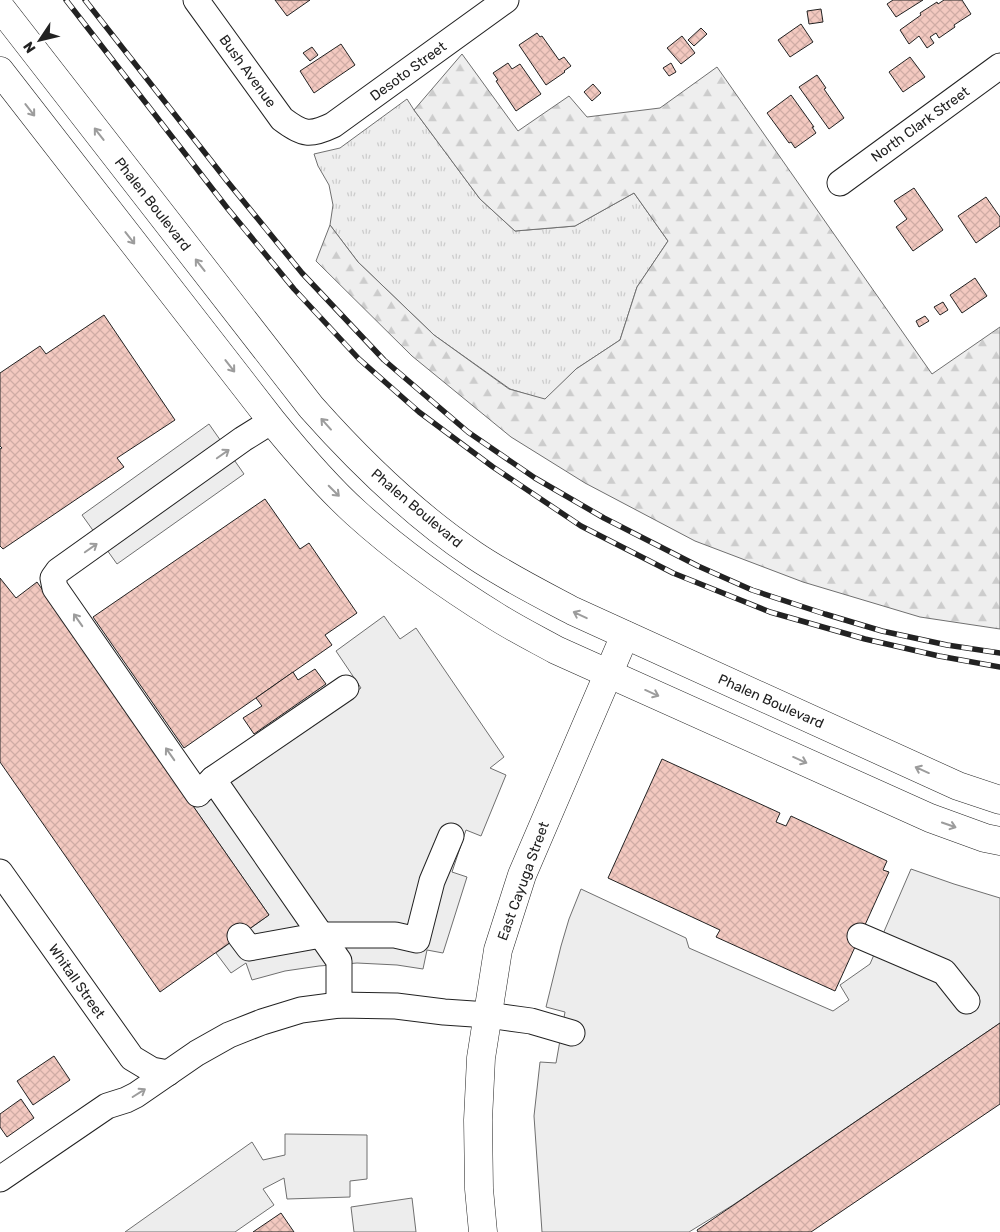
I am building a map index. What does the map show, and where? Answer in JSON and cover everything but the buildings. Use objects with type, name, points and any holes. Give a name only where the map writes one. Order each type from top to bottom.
[{"type":"main road","name":"Phalen Boulevard","points":[[0,7],[311,407],[343,443],[432,524],[473,554],[572,611],[958,786],[1000,800]]},
{"type":"main road","points":[[0,71],[272,421],[311,468],[356,513],[407,556],[498,618],[556,650],[930,818],[985,838],[1000,841]]},
{"type":"main road","name":"East Cayuga Street","points":[[483,1232],[479,1189],[478,1120],[481,1058],[498,950],[522,875],[624,635]]},
{"type":"street","name":"Desoto Street","points":[[307,133],[321,131],[333,125],[506,0]]},
{"type":"street","name":"Bush Avenue","points":[[204,3],[282,119],[295,129],[307,133]]},
{"type":"street","name":"North Clark Street","points":[[840,182],[1000,66]]},
{"type":"street","points":[[272,421],[243,439],[58,571],[53,578],[55,588],[200,791],[322,935],[339,961],[339,1005]]},
{"type":"street","points":[[200,791],[346,688]]},
{"type":"street","points":[[240,936],[249,948],[322,935],[395,935],[416,940],[432,881],[451,836]]},
{"type":"street","name":"Whitall Street","points":[[0,872],[132,1058],[152,1070],[168,1073]]},
{"type":"street","points":[[860,936],[944,972],[967,1001]]},
{"type":"street","points":[[0,1179],[107,1106],[136,1095],[197,1053],[229,1035],[301,1010],[339,1005],[396,1006],[531,1021],[572,1033]]},
{"type":"green space","points":[[462,54],[518,131],[569,96],[587,117],[660,108],[717,67],[932,374],[1000,327],[1000,629],[920,617],[803,582],[695,541],[585,483],[511,437],[412,356],[316,261],[330,225],[358,262],[434,335],[509,389],[545,399],[576,369],[620,340],[637,287],[668,241],[634,193],[575,226],[515,231],[480,199],[414,110]]},
{"type":"green space","points":[[407,99],[480,199],[515,231],[575,226],[634,193],[668,241],[637,287],[620,340],[576,369],[545,400],[510,389],[434,335],[358,262],[330,225],[333,205],[329,185],[318,166],[314,154],[340,148]]},
{"type":"shaded area","points":[[209,424],[244,474],[117,564],[82,515]]},
{"type":"shaded area","points":[[384,616],[400,639],[416,628],[504,757],[490,768],[506,775],[481,836],[466,830],[452,872],[467,877],[443,953],[427,950],[423,969],[397,965],[357,963],[285,971],[252,980],[246,963],[231,973],[216,953],[269,915],[193,806],[361,688],[336,651]]},
{"type":"shaded area","points":[[911,869],[1000,898],[1000,1023],[733,1205],[689,1232],[542,1232],[534,1116],[540,1062],[556,1063],[565,1012],[546,1007],[569,919],[581,889],[686,938],[689,948],[833,1011],[849,1000],[840,985],[870,964]]},
{"type":"shaded area","points":[[285,1134],[367,1135],[367,1179],[350,1181],[350,1197],[287,1199],[284,1178],[263,1189],[274,1205],[235,1232],[125,1232],[252,1142],[263,1160],[285,1155]]},
{"type":"shaded area","points":[[412,1198],[416,1232],[354,1232],[351,1207]]},
{"type":"railway","points":[[66,0],[228,209],[294,289],[359,359],[419,412],[493,467],[581,526],[673,573],[770,612],[865,639],[939,656],[1000,667]]},
{"type":"railway","points":[[85,0],[302,273],[384,360],[468,432],[535,478],[604,518],[698,566],[752,590],[882,631],[947,645],[1000,653]]}]
